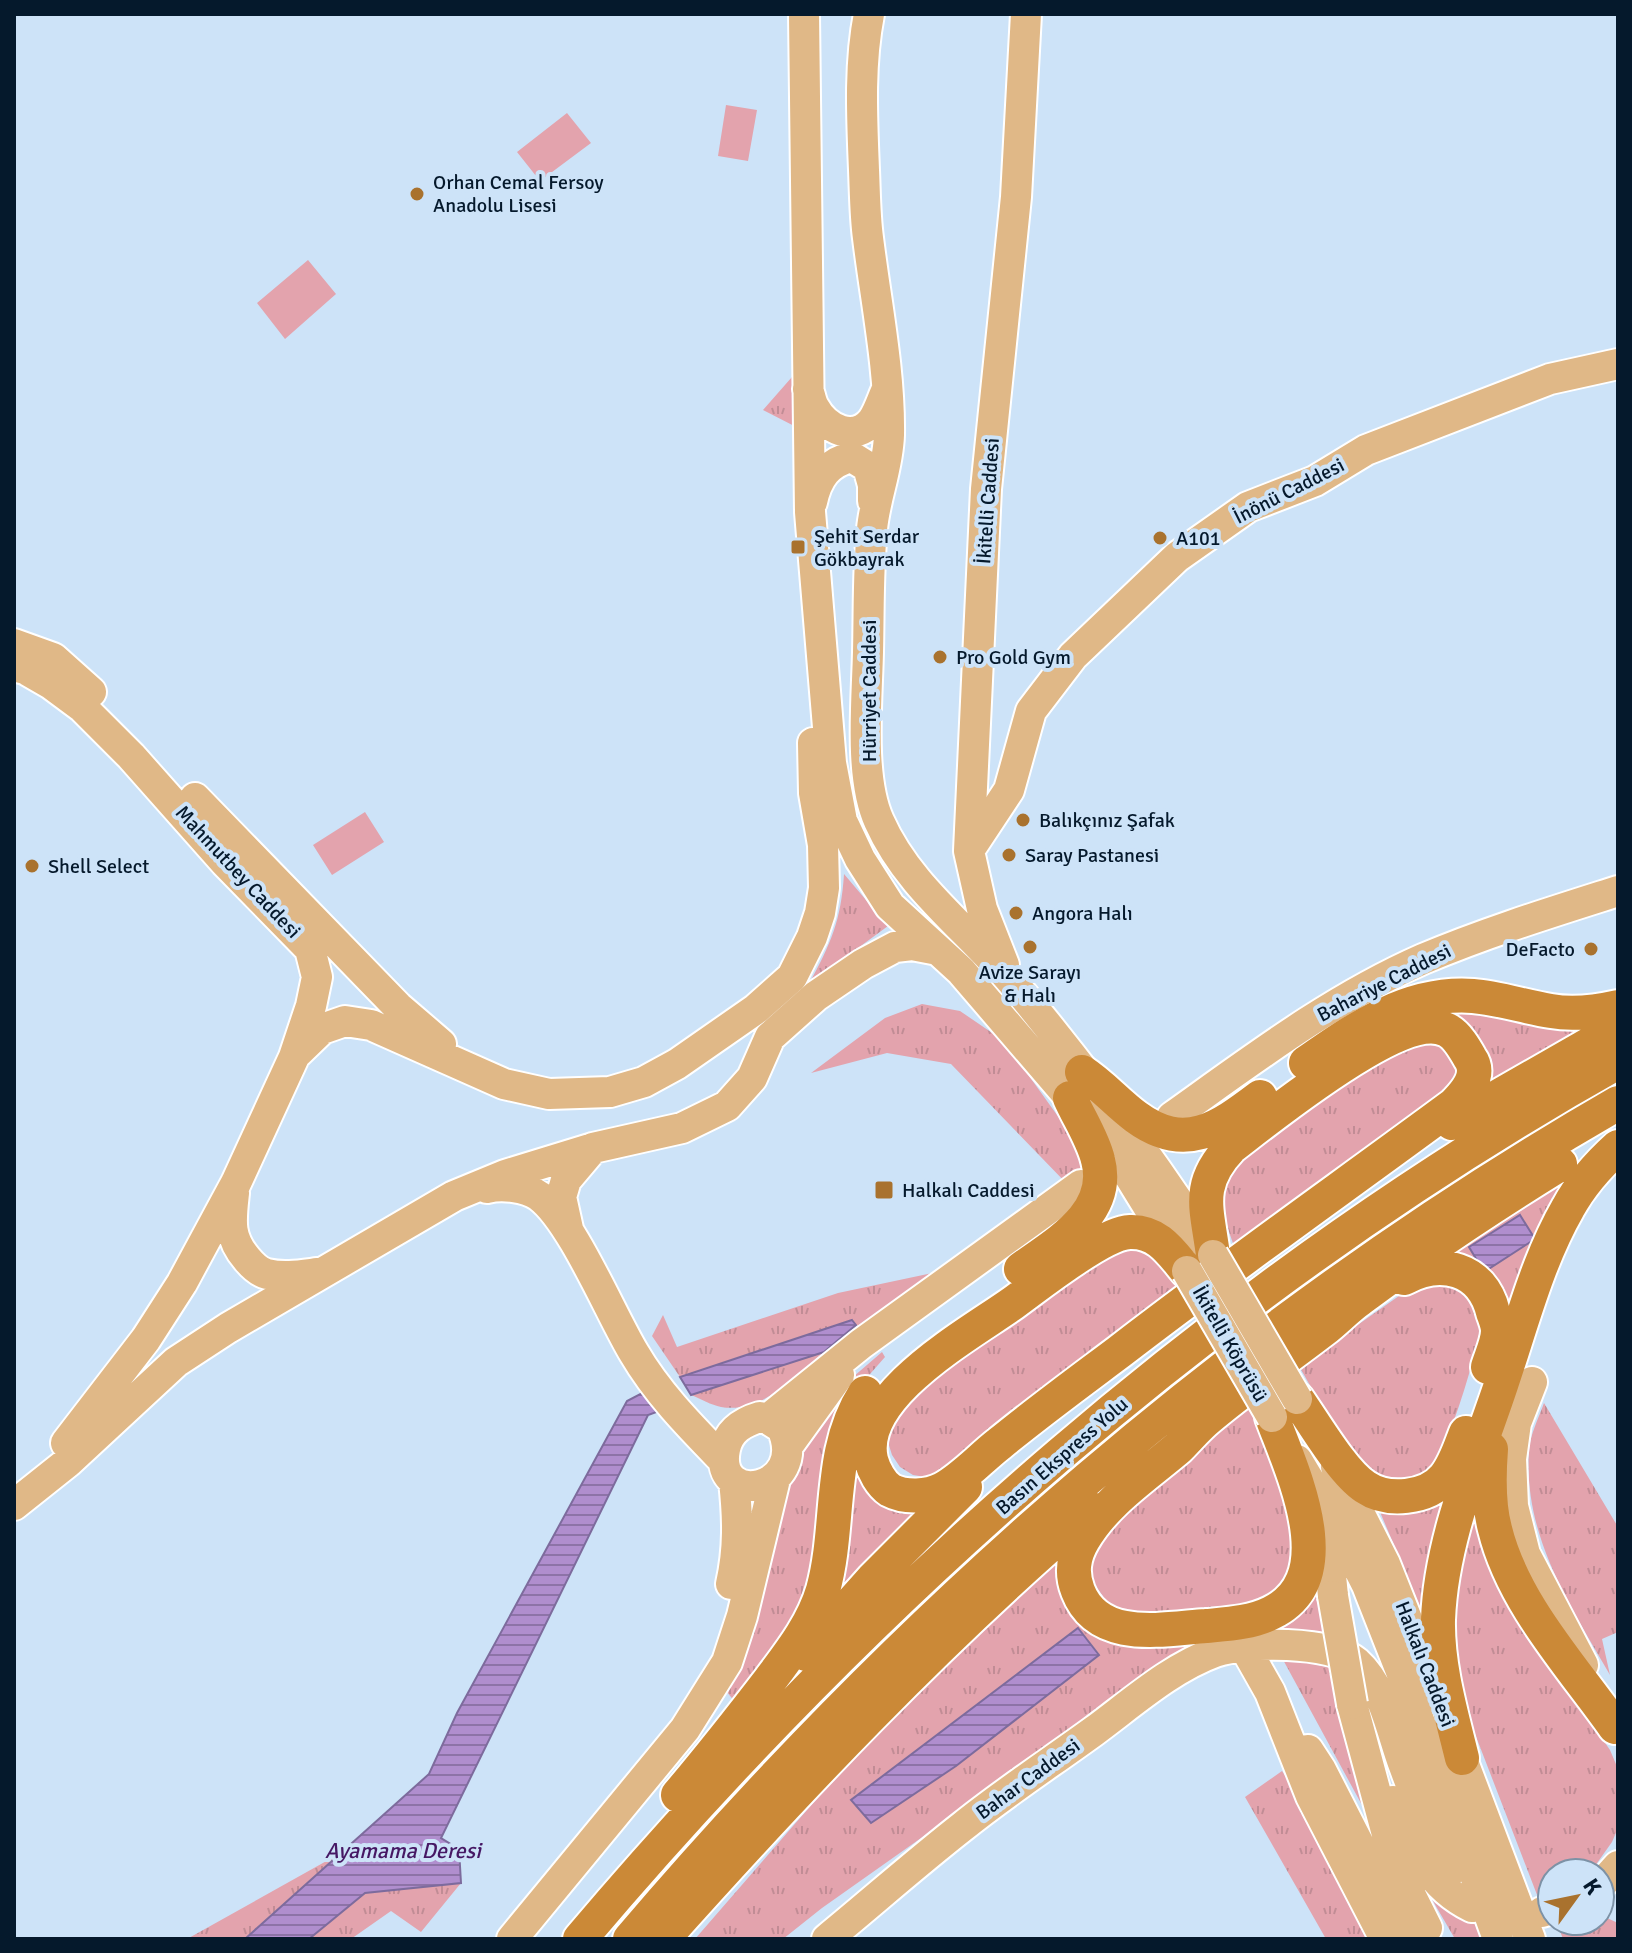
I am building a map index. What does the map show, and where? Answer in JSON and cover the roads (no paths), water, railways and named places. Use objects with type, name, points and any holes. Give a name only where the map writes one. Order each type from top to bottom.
[{"type":"highway","points":[[1076,1085],[1156,1129],[1183,1136],[1195,1135],[1226,1122],[1348,1033],[1419,1000],[1472,996],[1553,1012],[1577,1013],[1618,1007]]},
{"type":"highway","points":[[1427,1027],[1446,1030],[1459,1041],[1474,1064],[1473,1081],[1454,1105],[1242,1257],[944,1489],[930,1495],[901,1494],[889,1489],[872,1466],[869,1451],[873,1424],[894,1392],[953,1345],[1100,1243],[1128,1232],[1145,1233],[1200,1263],[1206,1217],[1206,1185],[1218,1160],[1231,1147],[1351,1059],[1427,1027]]},
{"type":"highway","points":[[1372,1166],[1401,1153],[1618,1028]]},
{"type":"highway","name":"Basın Ekspress Yolu","points":[[580,1939],[688,1816],[848,1650],[947,1557],[1116,1409],[1260,1294],[1367,1218],[1429,1176],[1618,1062]]},
{"type":"highway","points":[[570,1939],[602,1885],[731,1732],[801,1636],[817,1606],[827,1574],[847,1429],[863,1396],[873,1382],[902,1356],[1070,1233],[1089,1212],[1098,1194],[1098,1160],[1076,1085]]},
{"type":"highway","name":"Basın Ekspress Yolu","points":[[630,1939],[743,1810],[852,1697],[929,1621],[1066,1497],[1292,1315],[1422,1225],[1618,1103]]},
{"type":"highway","points":[[1285,1408],[1311,1553],[1306,1574],[1285,1604],[1259,1618],[1216,1625],[1143,1630],[1108,1625],[1093,1615],[1082,1601],[1074,1581],[1075,1554],[1112,1504],[1206,1420],[1357,1301],[1618,1127]]},
{"type":"highway","points":[[1462,1758],[1440,1660],[1438,1621],[1442,1579],[1452,1536],[1516,1384],[1533,1288],[1559,1223],[1586,1180],[1618,1147]]},
{"type":"highway","points":[[1285,1408],[1365,1487],[1380,1494],[1396,1497],[1423,1492],[1444,1479],[1459,1452],[1498,1331],[1491,1301],[1479,1284],[1464,1273],[1447,1267],[1429,1268],[1413,1273],[1326,1328]]},
{"type":"highway","points":[[1516,1384],[1491,1439],[1489,1471],[1493,1517],[1503,1554],[1541,1623],[1617,1729]]},
{"type":"highway","points":[[731,1732],[873,1579],[1045,1410]]},
{"type":"highway","points":[[663,1939],[818,1771],[970,1619],[1119,1484],[1176,1439],[1206,1420]]},
{"type":"main road","points":[[804,14],[810,512],[831,763],[842,821],[874,885],[890,906],[1076,1085],[1130,1177],[1200,1263]]},
{"type":"main road","name":"Hürriyet Caddesi","points":[[869,14],[864,43],[862,129],[867,232],[889,437],[885,472],[872,527],[867,689],[870,797],[896,854],[949,917],[1011,981],[1076,1085]]},
{"type":"main road","name":"İkitelli Caddesi","points":[[1011,981],[982,909],[969,851],[986,489],[1016,197],[1026,14]]},
{"type":"main road","name":"İnönü Caddesi","points":[[969,851],[1009,790],[1031,711],[1073,656],[1177,557],[1248,507],[1315,481],[1366,450],[1550,379],[1618,364]]},
{"type":"main road","points":[[807,383],[814,407],[824,420],[846,433],[861,430],[873,420],[886,390]]},
{"type":"main road","points":[[810,512],[816,483],[822,475],[839,459],[852,457],[868,467],[873,485],[872,527]]},
{"type":"main road","points":[[294,1057],[322,1029],[345,1021],[371,1025],[504,1084],[549,1094],[610,1092],[644,1082],[677,1064],[756,1009],[792,977],[820,913],[824,888],[823,845],[814,793],[810,649],[821,618]]},
{"type":"main road","name":"Mahmutbey Caddesi","points":[[14,644],[53,658],[88,689],[398,1007],[466,1067]]},
{"type":"main road","name":"Mahmutbey Caddesi","points":[[14,666],[51,684],[82,707],[310,949],[317,977],[311,1006],[294,1057],[236,1183]]},
{"type":"main road","name":"Bahariye Caddesi","points":[[1172,1117],[1343,1000],[1421,960],[1508,926],[1618,891]]},
{"type":"main road","points":[[15,1504],[68,1462],[176,1362],[228,1328],[454,1196],[505,1175],[593,1148],[682,1128],[727,1106],[752,1078],[770,1037],[816,996],[863,964],[895,947],[912,945],[938,950]]},
{"type":"main road","points":[[569,1235],[561,1197],[566,1180],[593,1148]]},
{"type":"main road","points":[[236,1183],[231,1216],[234,1242],[249,1262],[263,1273],[285,1276],[325,1272]]},
{"type":"main road","points":[[15,1504],[146,1339],[182,1283],[236,1183]]},
{"type":"main road","points":[[454,1196],[496,1185],[538,1195],[569,1235],[635,1355],[671,1406],[729,1471],[752,1488],[775,1479]]},
{"type":"main road","points":[[660,1758],[708,1675],[722,1624],[737,1557],[738,1519],[726,1445],[736,1428],[757,1420],[1081,1185]]},
{"type":"main road","name":"İkitelli Köprüsü","points":[[1200,1263],[1285,1408]]},
{"type":"main road","points":[[512,1939],[685,1729],[727,1662],[742,1616],[775,1479],[781,1471],[787,1447],[861,1344]]},
{"type":"main road","points":[[671,1406],[713,1417],[757,1420],[782,1428],[787,1447]]},
{"type":"main road","name":"Halkalı Caddesi","points":[[1285,1408],[1306,1476],[1338,1528],[1367,1585],[1498,1939]]},
{"type":"main road","name":"Halkalı Caddesi","points":[[1285,1408],[1358,1507],[1385,1564],[1462,1758],[1536,1925]]},
{"type":"main road","points":[[1306,1476],[1324,1527],[1352,1704],[1395,1864],[1433,1939]]},
{"type":"main road","points":[[1244,1646],[1321,1770],[1387,1899],[1413,1939]]},
{"type":"main road","name":"Bahar Caddesi","points":[[827,1939],[964,1825],[1144,1695],[1190,1663],[1217,1651],[1244,1646],[1328,1650],[1353,1659],[1365,1670],[1378,1691],[1423,1816],[1453,1869]]},
{"type":"main road","points":[[1270,1692],[1311,1796],[1385,1939]]},
{"type":"main road","points":[[1352,1704],[1405,1830],[1431,1876],[1451,1896],[1472,1907]]},
{"type":"water","points":[[1520,1215],[1535,1239],[1484,1272],[1469,1247]]},
{"type":"water","points":[[852,1320],[856,1325],[824,1352],[691,1395],[680,1377]]},
{"type":"water","name":"Ayamama Deresi","points":[[648,1390],[662,1410],[648,1415],[441,1838],[459,1849],[461,1883],[365,1893],[309,1939],[245,1939],[429,1774],[457,1713],[627,1401]]},
{"type":"water","points":[[1078,1628],[1099,1655],[956,1766],[871,1823],[851,1800]]},
{"type":"place","name":"Orhan Cemal Fersoy Anadolu Lisesi","points":[[417,194]]},
{"type":"place","name":"A101","points":[[1160,538]]},
{"type":"place","name":"Şehit Serdar Gökbayrak","points":[[798,547]]},
{"type":"place","name":"Pro Gold Gym","points":[[940,657]]},
{"type":"place","name":"Balıkçınız Şafak","points":[[1023,820]]},
{"type":"place","name":"Saray Pastanesi","points":[[1009,855]]},
{"type":"place","name":"Shell Select","points":[[32,866]]},
{"type":"place","name":"Angora Halı","points":[[1016,913]]},
{"type":"place","name":"Avize Sarayı & Halı","points":[[1030,947]]},
{"type":"place","name":"DeFacto","points":[[1591,949]]},
{"type":"place","name":"Halkalı Caddesi","points":[[884,1190]]}]
